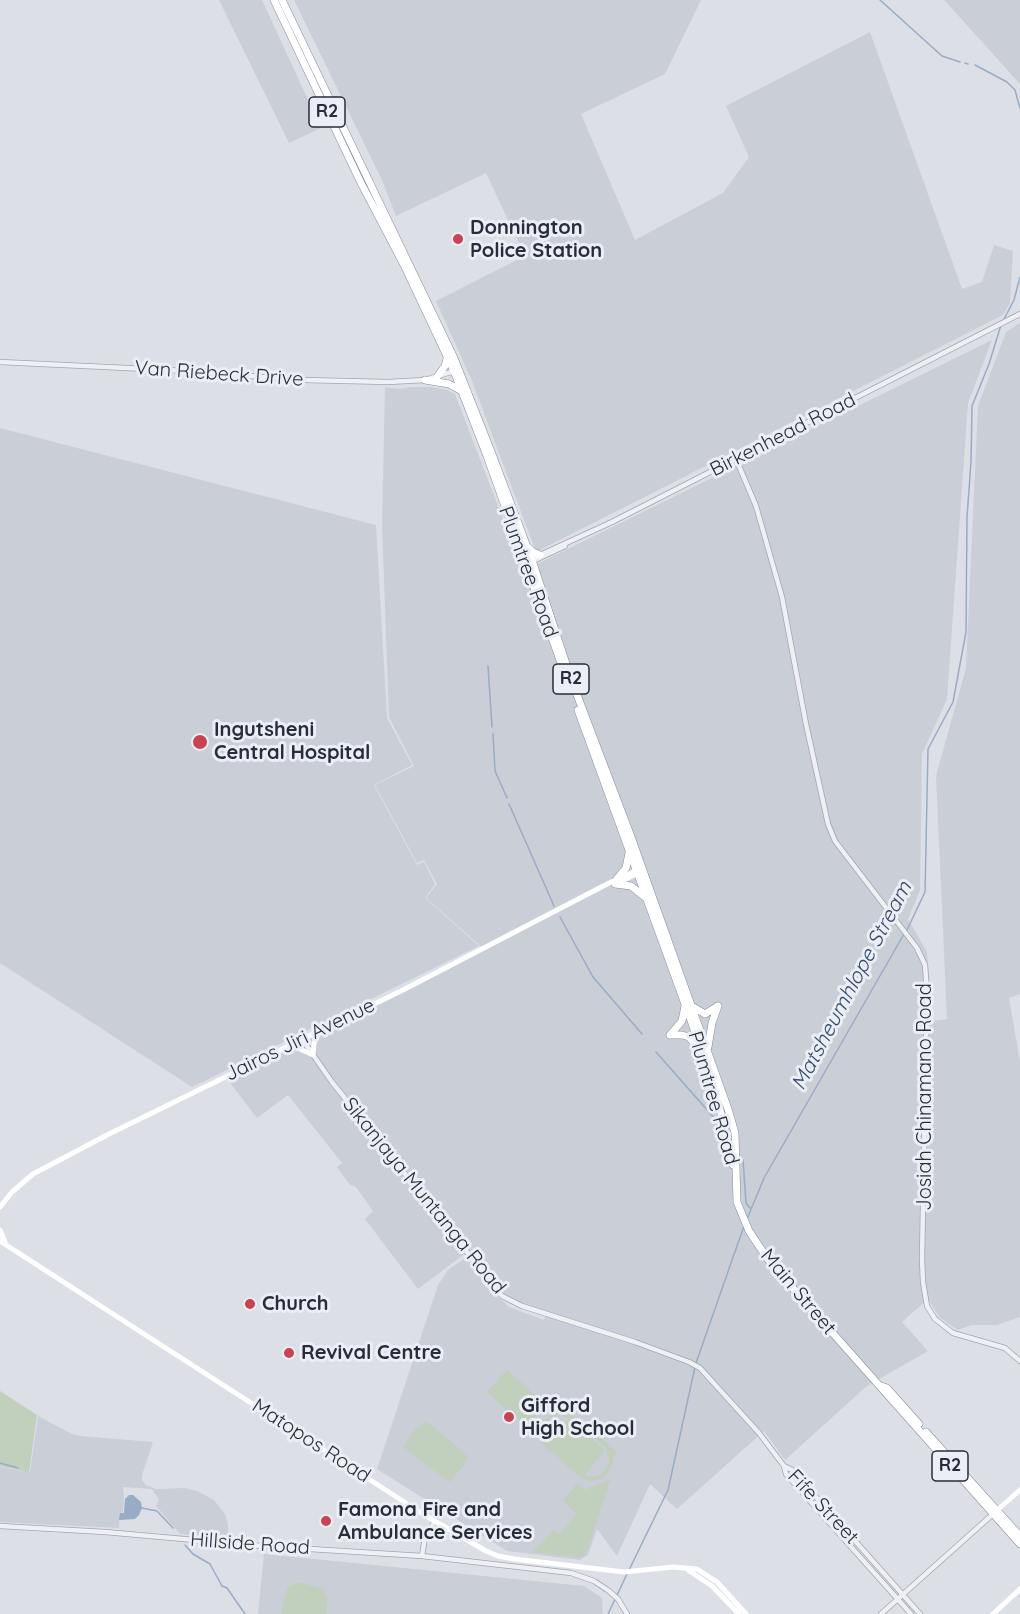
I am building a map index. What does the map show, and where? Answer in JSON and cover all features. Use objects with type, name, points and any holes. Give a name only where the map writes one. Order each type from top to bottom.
[{"type":"highway","name":"Plumtree Road","points":[[274,0],[361,183],[463,378],[532,560]]},
{"type":"highway","name":"Plumtree Road","points":[[282,0],[451,358]]},
{"type":"highway","points":[[451,358],[454,371],[463,378]]},
{"type":"highway","points":[[437,377],[451,358]]},
{"type":"highway","name":"Plumtree Road","points":[[454,371],[521,554],[531,571],[641,861],[693,1007],[728,1140],[736,1185]]},
{"type":"highway","points":[[425,380],[449,384],[462,392]]},
{"type":"highway","points":[[526,545],[541,556],[531,571]]},
{"type":"highway","points":[[521,554],[532,560],[531,571]]},
{"type":"highway","name":"Plumtree Road","points":[[531,571],[647,900],[704,1051]]},
{"type":"highway","points":[[613,883],[626,868],[629,847]]},
{"type":"highway","points":[[641,861],[638,873],[647,880]]},
{"type":"highway","points":[[613,883],[631,886],[647,900]]},
{"type":"highway","points":[[685,1004],[682,1021],[670,1035],[689,1037],[704,1051],[718,1006],[705,1014],[693,1007]]},
{"type":"highway","name":"Main Street","points":[[736,1185],[738,1202],[747,1226],[767,1258],[884,1392],[995,1512]]},
{"type":"highway","name":"R2","points":[[995,1512],[1020,1536]]},
{"type":"highway","name":"R2","points":[[995,1512],[1020,1544]]},
{"type":"main road","name":"Jairos Jiri Avenue","points":[[1,1205],[33,1174],[109,1134],[321,1028],[403,990],[633,872],[638,873]]},
{"type":"main road","points":[[286,1047],[298,1048],[313,1055],[314,1043],[321,1028]]},
{"type":"main road","points":[[0,1214],[1,1205]]},
{"type":"main road","points":[[0,1230],[2,1243]]},
{"type":"main road","name":"Matopos Road","points":[[2,1243],[480,1548],[498,1556],[624,1572],[683,1568]]},
{"type":"main road","points":[[995,1512],[1020,1490]]},
{"type":"main road","points":[[683,1568],[712,1586],[739,1614]]},
{"type":"main road","points":[[683,1568],[697,1569],[717,1582],[746,1614]]},
{"type":"main road","points":[[993,1614],[1020,1590]]},
{"type":"street","name":"Birkenhead Road","points":[[532,560],[1020,315]]},
{"type":"street","name":"Van Riebeck Drive","points":[[0,362],[169,370],[303,380],[388,382],[425,380],[454,371]]},
{"type":"street","name":"Josiah Chinamano Road","points":[[736,459],[756,506],[782,597],[828,824],[835,841],[920,952],[926,972],[922,1259],[926,1301],[935,1319],[953,1333],[1005,1348],[1020,1361]]},
{"type":"street","name":"Sikanjaya Muntanga Road","points":[[302,1039],[332,1082],[502,1296],[522,1306],[692,1363],[700,1368],[759,1433],[784,1466]]},
{"type":"street","name":"Fife Street","points":[[784,1466],[792,1470],[920,1614]]},
{"type":"street","name":"Fife Street","points":[[784,1466],[786,1474],[911,1614]]},
{"type":"street","points":[[881,1614],[995,1512]]},
{"type":"street","points":[[422,1556],[425,1536],[435,1521]]},
{"type":"street","name":"Hillside Road","points":[[0,1526],[422,1556],[571,1573],[594,1581],[609,1591],[618,1599],[627,1614]]},
{"type":"shaded area","points":[[219,0],[262,0],[321,128],[289,143]]},
{"type":"shaded area","points":[[294,0],[701,0],[665,74],[581,114],[635,240],[723,193],[749,157],[726,106],[870,32],[962,289],[982,282],[994,245],[1013,251],[1010,303],[1003,315],[536,552],[472,381],[436,301],[525,256],[486,173],[396,216],[382,180]]},
{"type":"shaded area","points":[[944,0],[1020,0],[1020,84],[946,2]]},
{"type":"shaded area","points":[[1020,323],[1020,994],[1009,998],[1020,1062],[1020,1317],[997,1325],[971,1325],[958,1330],[940,1318],[928,1299],[902,1322],[928,1351],[867,1386],[785,1460],[764,1431],[677,1509],[650,1484],[617,1556],[597,1529],[588,1555],[580,1560],[507,1551],[377,1469],[438,1285],[448,1270],[464,1259],[468,1260],[497,1296],[509,1307],[544,1320],[547,1313],[526,1307],[502,1294],[467,1252],[418,1289],[365,1219],[373,1211],[356,1187],[350,1185],[337,1167],[342,1163],[288,1095],[257,1118],[228,1080],[485,950],[426,898],[437,884],[424,860],[417,863],[375,785],[414,766],[389,717],[382,525],[385,387],[398,389],[432,387],[455,394],[523,571],[992,340],[968,403],[947,699],[922,754],[920,890],[908,919],[927,952],[933,1021],[947,1019],[936,776],[966,668],[978,406],[1006,332]]},
{"type":"shaded area","name":"Ingutsheni Central Hospital","points":[[0,428],[376,525],[387,718],[412,765],[374,785],[417,865],[424,862],[435,884],[425,898],[479,946],[192,1087],[0,963]]},
{"type":"shaded area","points":[[38,1416],[80,1436],[153,1442],[142,1480],[146,1485],[156,1489],[185,1488],[197,1491],[214,1500],[225,1514],[229,1539],[180,1534],[156,1506],[159,1500],[152,1489],[123,1487],[123,1512],[120,1513],[119,1528],[0,1522],[0,1467],[30,1472]]},
{"type":"shaded area","points":[[264,1554],[584,1586],[602,1598],[603,1614],[258,1614]]},
{"type":"green space","points":[[507,1370],[546,1405],[526,1427],[487,1392]]},
{"type":"green space","points":[[0,1391],[37,1415],[29,1472],[0,1466]]},
{"type":"green space","points":[[568,1410],[617,1452],[615,1456],[613,1455],[609,1472],[601,1479],[591,1481],[581,1478],[542,1444],[539,1434],[543,1421],[552,1414]],"holes":[[[559,1415],[570,1418],[606,1448],[609,1462],[602,1474],[594,1477],[584,1476],[605,1450],[569,1419],[546,1444],[543,1434],[550,1418]]]},
{"type":"green space","points":[[426,1421],[468,1456],[465,1464],[449,1482],[403,1447],[416,1429]]},
{"type":"green space","points":[[611,1479],[586,1554],[578,1557],[533,1552],[554,1530],[559,1534],[577,1514],[563,1501],[577,1484],[584,1490]]},
{"type":"green space","points":[[298,1582],[323,1589],[327,1598],[326,1614],[281,1614],[288,1587]]},
{"type":"water","points":[[133,1495],[141,1502],[142,1508],[135,1519],[119,1520],[120,1513],[124,1513],[125,1499]]},
{"type":"waterway","points":[[880,0],[942,56],[960,62]]},
{"type":"waterway","name":"Matsheumhlope Stream","points":[[975,65],[1007,82],[1015,90],[1020,108]]},
{"type":"waterway","name":"Matsheumhlope Stream","points":[[1003,321],[1014,300],[1020,277]]},
{"type":"waterway","name":"Matsheumhlope Stream","points":[[907,930],[925,892],[928,749],[953,702],[966,632],[967,517],[972,406],[989,364],[1001,325]]},
{"type":"waterway","points":[[488,666],[492,727]]},
{"type":"waterway","points":[[493,734],[495,771],[507,798]]},
{"type":"waterway","points":[[509,804],[554,906]]},
{"type":"waterway","points":[[560,917],[593,977],[642,1034]]},
{"type":"waterway","name":"Matsheumhlope Stream","points":[[747,1219],[764,1178],[904,934]]},
{"type":"waterway","points":[[656,1052],[716,1120],[722,1134]]},
{"type":"waterway","points":[[743,1160],[746,1203],[751,1209]]},
{"type":"waterway","name":"Matsheumhlope Stream","points":[[696,1363],[744,1226]]},
{"type":"waterway","name":"Matsheumhlope Stream","points":[[629,1570],[668,1490],[695,1367]]},
{"type":"waterway","points":[[0,1463],[18,1468]]},
{"type":"waterway","points":[[142,1508],[157,1511],[173,1528]]},
{"type":"waterway","name":"Matsheumhlope Stream","points":[[185,1545],[193,1554],[210,1564],[222,1586],[227,1588],[245,1614]]},
{"type":"waterway","name":"Matsheumhlope Stream","points":[[608,1614],[627,1574]]},
{"type":"place","name":"Donnington Police Station","points":[[458,239]]},
{"type":"place","name":"Ingutsheni Central Hospital","points":[[200,742]]},
{"type":"place","name":"Church","points":[[250,1304]]},
{"type":"place","name":"Revival Centre","points":[[289,1353]]},
{"type":"place","name":"Gifford High School","points":[[509,1417]]},
{"type":"place","name":"Famona Fire and Ambulance Services","points":[[326,1521]]}]
